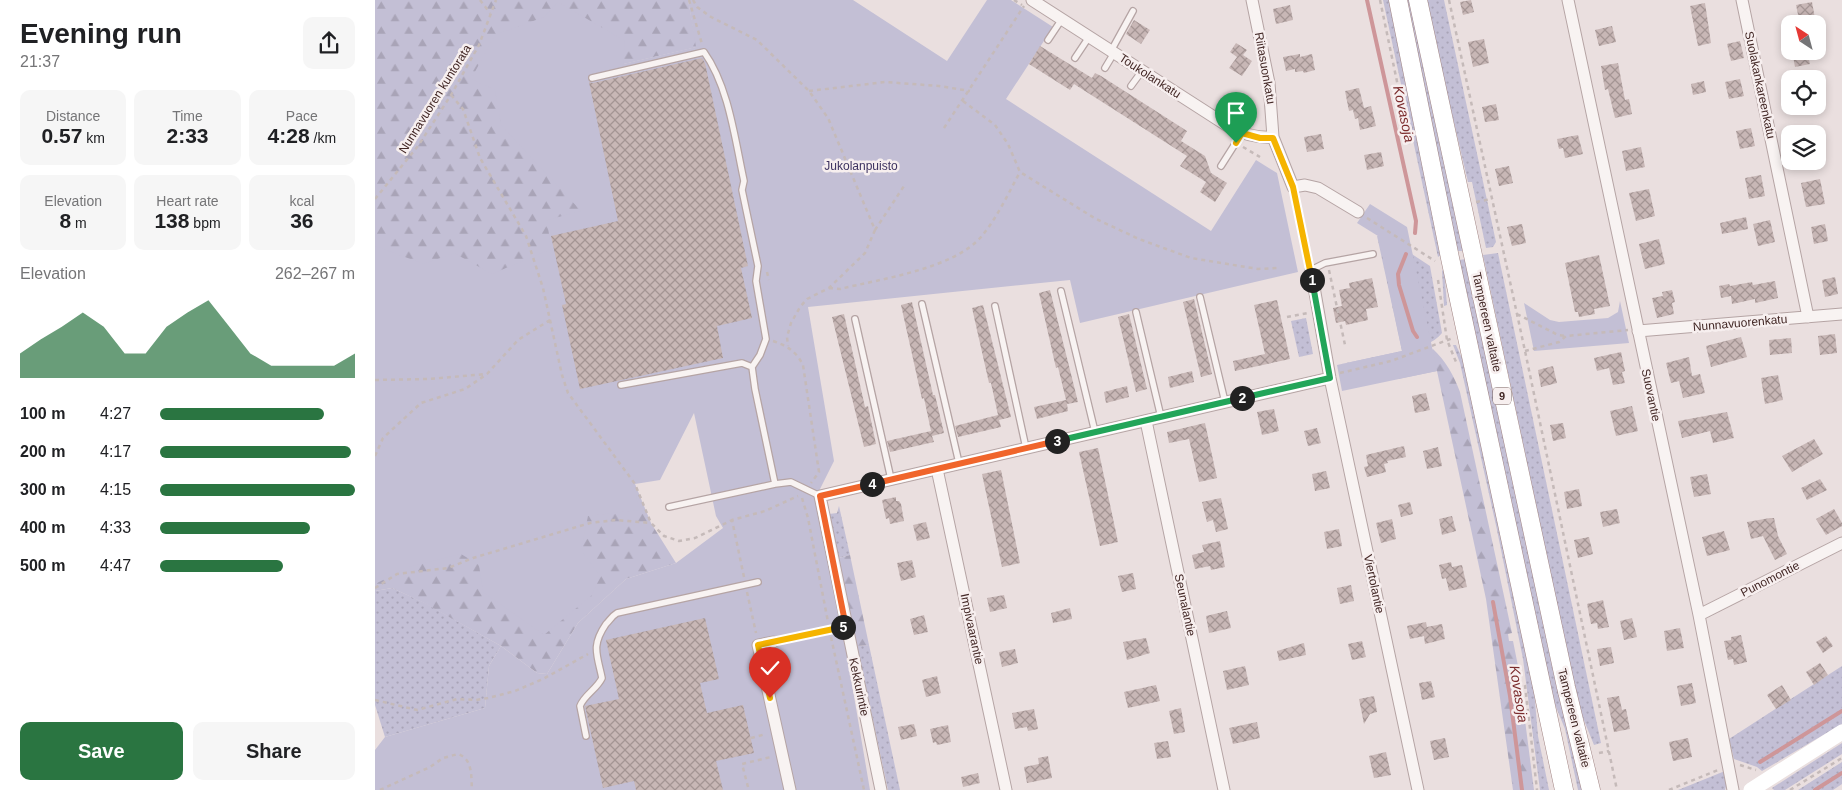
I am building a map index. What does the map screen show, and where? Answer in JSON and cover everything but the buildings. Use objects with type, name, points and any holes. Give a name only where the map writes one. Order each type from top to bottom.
[{"type":"highway","name":"Tampereen valtatie","points":[[1398,0],[1564,790]]},
{"type":"highway","name":"Tampereen valtatie","points":[[1418,0],[1536,551],[1591,790]]},
{"type":"main road","points":[[1751,790],[1842,732]]},
{"type":"street","name":"Toukolankatu","points":[[1032,0],[1048,5],[1062,19],[1231,128],[1260,138],[1273,138]]},
{"type":"street","name":"Riitasuonkatu","points":[[1252,0],[1269,84],[1273,138],[1293,187]]},
{"type":"street","name":"Suovantie","points":[[1568,0],[1699,615],[1733,790]]},
{"type":"street","name":"Suolakankareenkatu","points":[[1742,0],[1808,317]]},
{"type":"street","points":[[1293,187],[1318,188],[1358,212]]},
{"type":"street","name":"Viertolantie","points":[[1311,270],[1330,378],[1418,790]]},
{"type":"street","name":"Nunnavuorenkatu","points":[[1638,331],[1842,314]]},
{"type":"street","points":[[820,496],[1330,378]]},
{"type":"street","name":"Seunalantie","points":[[1146,421],[1224,790]]},
{"type":"street","name":"Impivaarantie","points":[[937,469],[1006,790]]},
{"type":"street","name":"Kekkurintie","points":[[820,496],[879,790]]},
{"type":"street","name":"Punomontie","points":[[1699,615],[1842,543]]},
{"type":"street","points":[[773,642],[758,645],[790,790]]},
{"type":"lane","points":[[1105,68],[1133,11]]},
{"type":"lane","points":[[1048,40],[1062,19]]},
{"type":"lane","points":[[1075,58],[1089,37]]},
{"type":"lane","points":[[592,78],[704,52],[723,89],[744,181],[742,190],[758,266],[756,281],[766,340],[760,355],[752,367],[775,484]]},
{"type":"lane","points":[[1131,86],[1141,71]]},
{"type":"lane","points":[[1221,166],[1242,133]]},
{"type":"lane","points":[[1311,270],[1327,263],[1373,254]]},
{"type":"lane","points":[[1061,291],[1095,432]]},
{"type":"lane","points":[[1200,297],[1225,402]]},
{"type":"lane","points":[[922,304],[959,463]]},
{"type":"lane","points":[[995,306],[1026,448]]},
{"type":"lane","points":[[1136,312],[1161,417]]},
{"type":"lane","points":[[855,319],[891,479]]},
{"type":"lane","points":[[621,386],[742,363],[752,367]]},
{"type":"lane","points":[[669,507],[791,482],[820,496]]},
{"type":"lane","points":[[586,736],[580,706],[602,678],[596,650],[598,636],[617,612],[758,582]]},
{"type":"lane","points":[[773,642],[846,627]]},
{"type":"path","points":[[480,0],[490,13]]},
{"type":"path","name":"Nunnavuoren kuntorata","points":[[375,200],[418,146],[451,95],[479,45],[496,0]]},
{"type":"path","points":[[689,0],[704,52]]},
{"type":"path","points":[[693,0],[697,6],[711,17],[757,40],[809,91],[828,118],[875,230]]},
{"type":"path","points":[[945,128],[1027,0]]},
{"type":"path","points":[[1449,0],[1617,790]]},
{"type":"path","points":[[809,91],[885,82],[939,86],[969,91]]},
{"type":"path","points":[[451,95],[463,109],[480,158],[526,236],[543,288],[562,375],[568,393],[635,484],[651,523],[664,536],[679,541],[703,535],[732,520],[782,504],[799,495],[804,499],[829,630],[864,790]]},
{"type":"path","points":[[963,101],[995,125],[1008,144],[1020,172],[1096,219],[1148,242],[1191,258],[1258,269],[1277,268]]},
{"type":"path","points":[[829,288],[840,289],[919,270],[955,257],[968,250],[991,223],[1020,172]]},
{"type":"path","points":[[788,346],[787,337],[791,323],[800,307],[807,299],[829,288],[865,253],[875,230],[904,186]]},
{"type":"path","points":[[1293,187],[1311,270]]},
{"type":"path","points":[[1475,202],[1491,199]]},
{"type":"path","points":[[1358,212],[1435,261]]},
{"type":"path","points":[[1327,263],[1345,345]]},
{"type":"path","points":[[1287,317],[1318,310]]},
{"type":"path","points":[[1517,314],[1559,335],[1566,336],[1630,330],[1638,331]]},
{"type":"path","points":[[375,456],[383,438],[421,403],[465,389],[487,374],[518,340],[551,320]]},
{"type":"path","points":[[1525,351],[1559,342],[1566,336]]},
{"type":"path","points":[[1330,378],[1337,373],[1391,361],[1453,338]]},
{"type":"path","points":[[766,340],[788,346],[799,358],[804,373],[819,472],[806,490]]},
{"type":"path","points":[[375,380],[429,379],[487,374]]},
{"type":"path","points":[[375,588],[397,574],[448,568],[473,558],[590,523],[615,520],[651,523]]},
{"type":"path","points":[[732,520],[758,645]]},
{"type":"path","points":[[375,700],[417,710],[457,699],[476,700],[488,698],[515,691],[543,680],[596,650]]},
{"type":"path","points":[[751,738],[777,731]]},
{"type":"path","points":[[1599,753],[1609,751]]},
{"type":"path","points":[[379,790],[443,758],[458,754],[466,758],[469,764],[472,790]]},
{"type":"path","points":[[748,787],[742,764],[782,755]]},
{"type":"path","points":[[1790,790],[1842,758]]},
{"type":"path","points":[[1669,790],[1729,766],[1738,764],[1756,770]]},
{"type":"green space","points":[[375,0],[688,0],[697,47],[585,73],[635,484],[651,523],[676,563],[626,579],[578,623],[547,674],[537,673],[501,646],[424,603],[392,588],[375,591]]},
{"type":"green space","name":"Jukolanpuisto","points":[[688,0],[853,0],[947,61],[987,0],[1011,0],[1053,27],[1006,99],[1211,231],[1256,160],[1277,173],[1298,272],[1080,323],[1070,280],[808,307],[834,461],[819,491],[870,790],[375,790],[375,750],[385,737],[485,708],[489,666],[501,646],[537,673],[547,674],[578,623],[626,579],[676,563],[723,528],[716,516],[694,413],[660,480],[635,484],[638,510],[588,516],[581,550],[600,576],[592,595],[544,635],[483,592],[479,565],[461,554],[409,567],[375,584],[375,246],[424,264],[454,253],[492,274],[551,249],[547,220],[581,211],[501,125],[495,90],[471,79],[495,35],[544,17],[558,2],[625,41],[623,64],[696,47]]},
{"type":"green space","points":[[1383,0],[1389,0],[1441,255],[1438,257]]},
{"type":"green space","points":[[1404,0],[1410,0],[1463,251],[1457,251]]},
{"type":"green space","points":[[1425,0],[1444,0],[1496,242],[1493,247],[1486,248],[1472,182],[1468,182]]},
{"type":"green space","points":[[1370,204],[1407,227],[1437,371],[1342,391],[1337,365],[1402,351],[1378,236],[1357,223]]},
{"type":"green space","points":[[1377,236],[1386,237],[1430,266],[1442,333],[1423,346],[1409,351],[1337,365],[1402,351]]},
{"type":"green space","points":[[1498,253],[1601,743],[1594,745],[1579,708],[1483,255]]},
{"type":"green space","points":[[1466,259],[1552,663],[1583,790],[1578,790],[1565,729],[1551,695],[1459,260]]},
{"type":"green space","points":[[1444,269],[1447,305],[1444,306],[1442,271]]},
{"type":"green space","points":[[1620,301],[1629,343],[1534,351],[1524,303],[1550,320],[1559,322],[1608,318],[1618,312]]},
{"type":"green space","points":[[1306,318],[1313,354],[1299,357],[1291,321]]},
{"type":"green space","points":[[1453,345],[1456,345],[1467,369],[1534,690],[1538,736],[1549,790],[1540,790],[1523,659],[1460,363]]},
{"type":"green space","points":[[1433,349],[1449,369],[1460,392],[1512,633],[1508,634],[1509,641],[1513,641],[1518,666],[1534,790],[1513,790],[1486,599],[1437,371],[1398,379]]},
{"type":"green space","points":[[839,506],[850,555],[839,558],[829,514],[837,513]]},
{"type":"green space","points":[[850,555],[869,645],[857,646],[839,558]]},
{"type":"green space","points":[[392,588],[425,603],[501,646],[489,666],[485,708],[385,737],[375,705],[375,591]]},
{"type":"green space","points":[[869,645],[900,790],[888,790],[857,646]]},
{"type":"green space","points":[[1842,666],[1842,724],[1762,771],[1757,767],[1734,759],[1729,739]]},
{"type":"green space","points":[[1842,743],[1842,754],[1785,790],[1774,790],[1772,788]]},
{"type":"green space","points":[[1842,762],[1842,784],[1833,790],[1798,790]]},
{"type":"green space","points":[[1725,771],[1727,783],[1725,790],[1678,790]]},
{"type":"waterway","name":"Kovasoja","points":[[1367,0],[1416,221],[1415,233]]},
{"type":"waterway","points":[[1406,254],[1398,274],[1399,285],[1413,331],[1417,337]]},
{"type":"waterway","name":"Kovasoja","points":[[1493,602],[1510,696],[1522,790]]},
{"type":"waterway","points":[[1760,762],[1842,711]]},
{"type":"waterway","points":[[1815,790],[1842,773]]},
{"type":"route","points":[[770,698],[758,645],[846,627],[820,496],[1330,378],[1311,270],[1293,187],[1273,138],[1260,138],[1242,133],[1236,143]]}]
